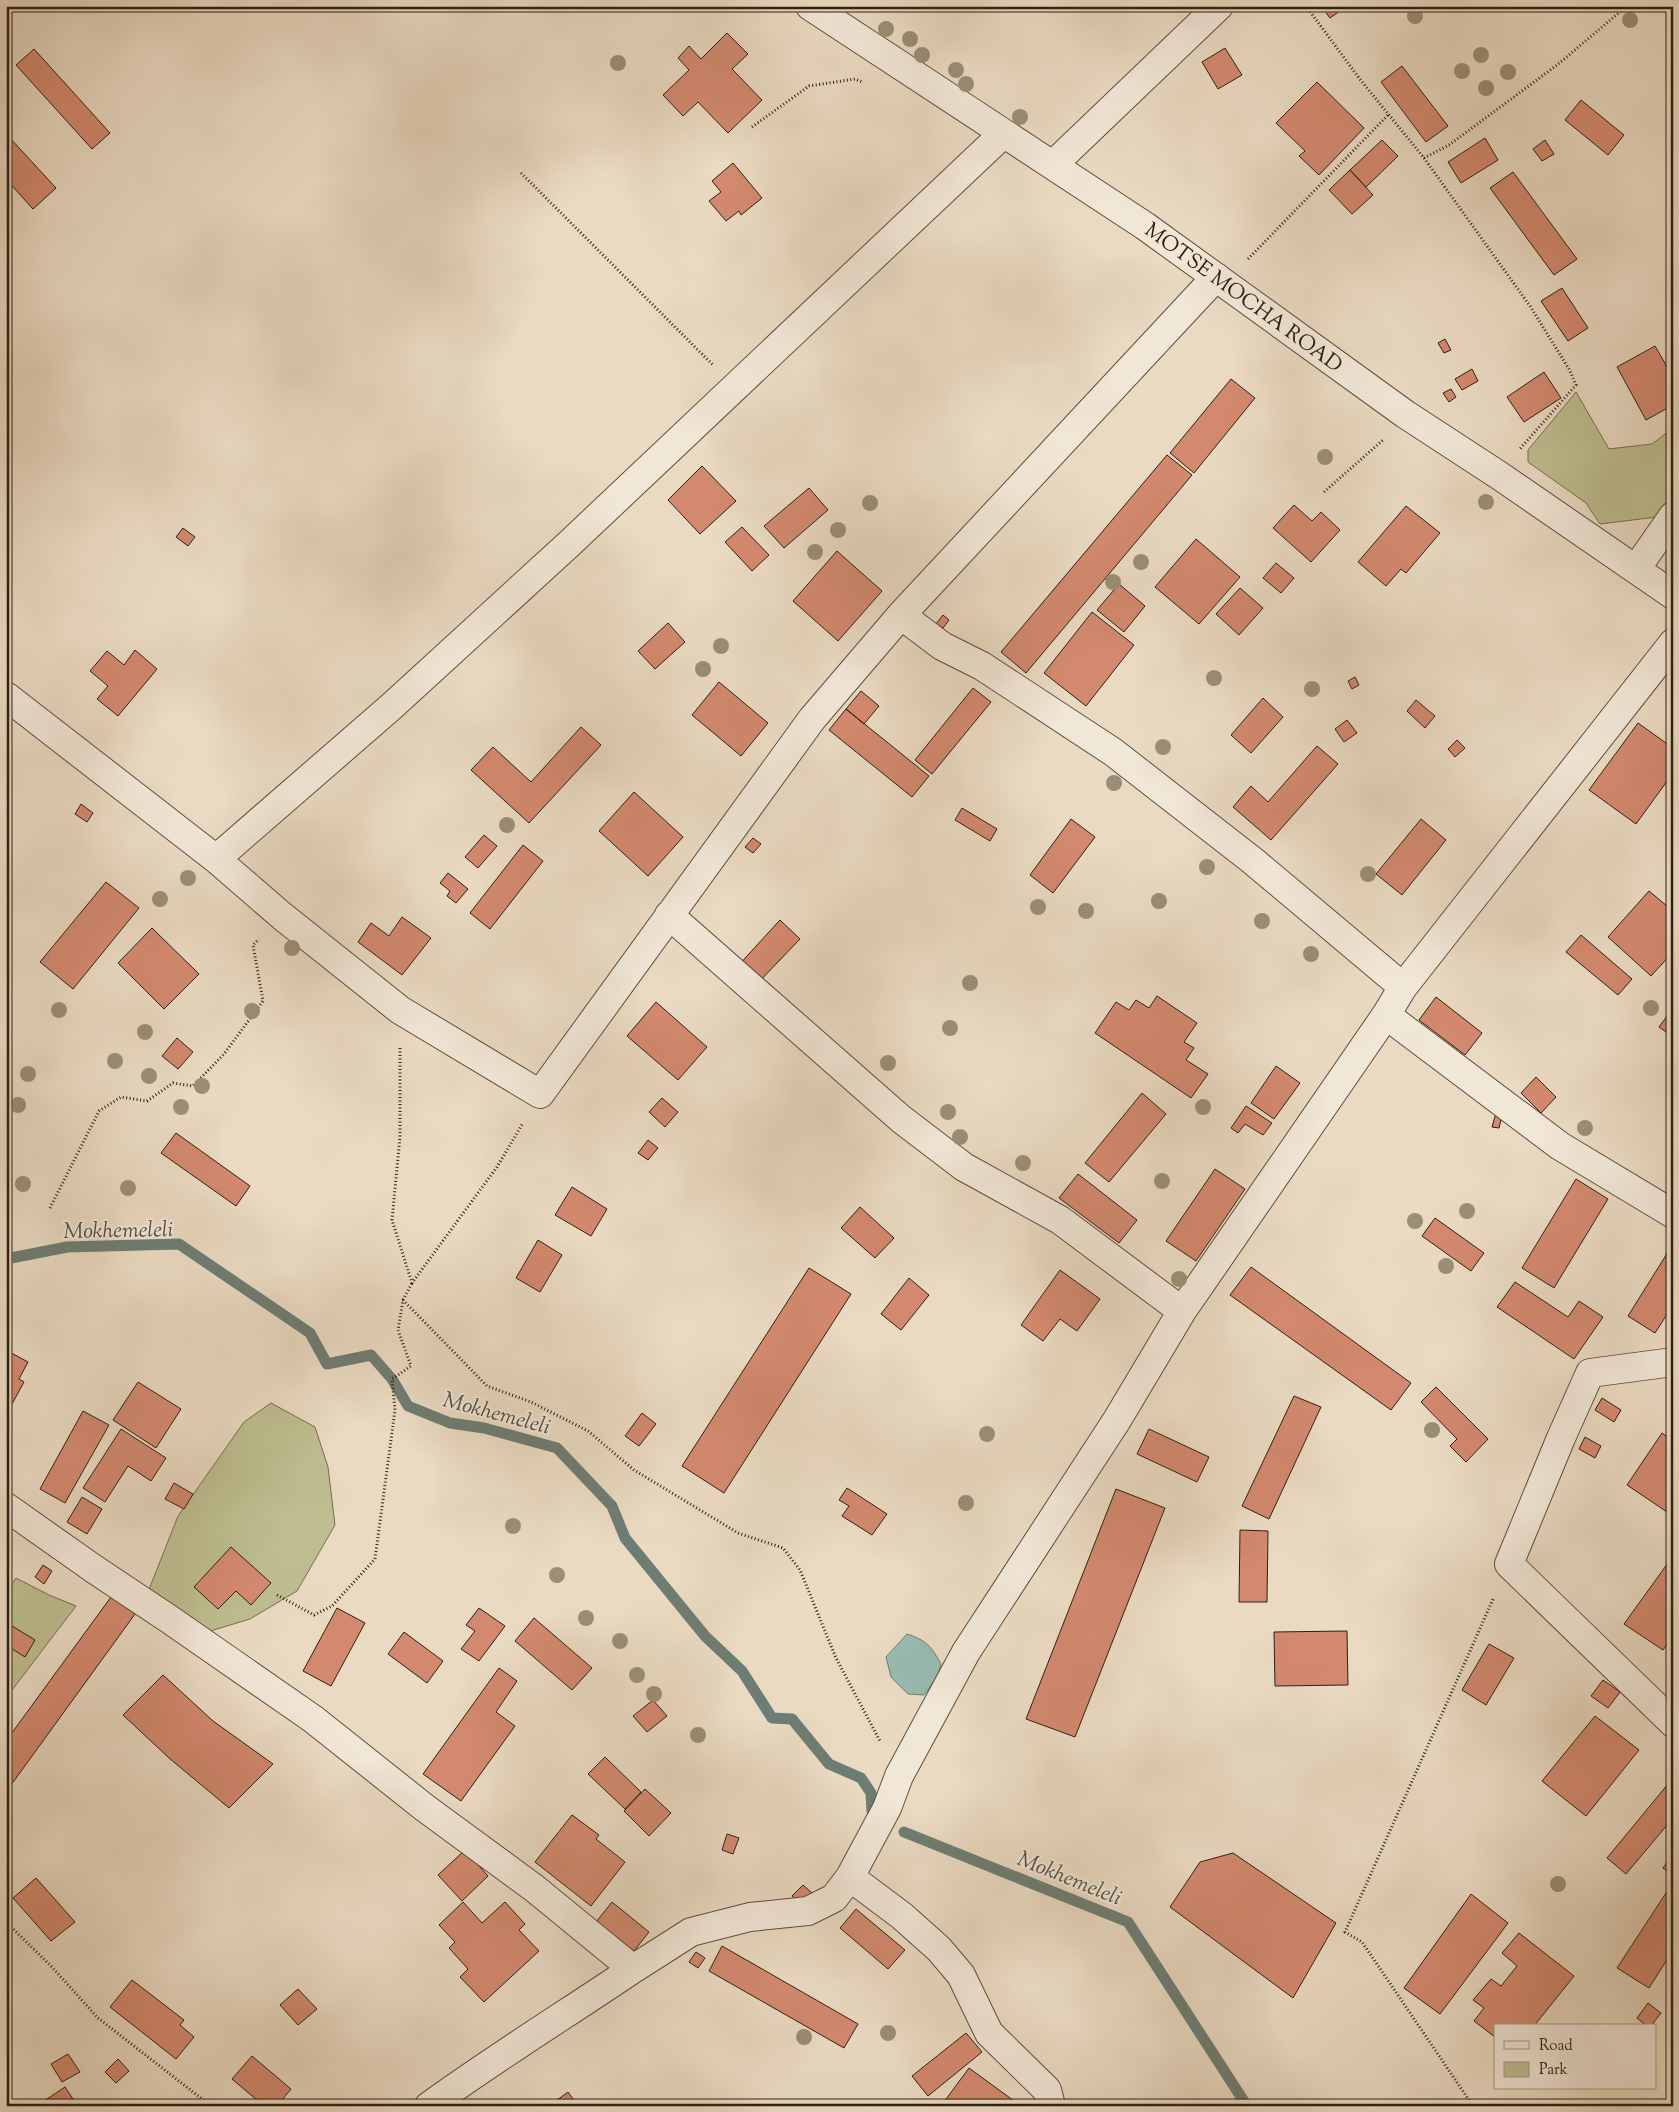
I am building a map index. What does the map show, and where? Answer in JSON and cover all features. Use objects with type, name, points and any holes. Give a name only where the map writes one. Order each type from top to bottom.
[{"type":"street","name":"MOTSE MOCHA ROAD","points":[[810,6],[1145,226],[1405,414],[1500,476],[1673,595]]},
{"type":"street","points":[[1054,166],[1058,159],[1219,6]]},
{"type":"street","points":[[216,859],[392,706],[736,388],[1004,134]]},
{"type":"street","points":[[6,696],[216,859],[282,916],[400,1010],[540,1094],[812,719],[901,615],[1220,280]]},
{"type":"street","points":[[1636,569],[1673,516]]},
{"type":"street","points":[[901,615],[942,646],[982,666],[1113,752],[1253,861],[1403,987]]},
{"type":"street","points":[[428,2106],[468,2077],[691,1932],[750,1917],[808,1910],[834,1898],[850,1877],[887,1808],[899,1776],[966,1652],[1117,1420],[1182,1311],[1386,1015],[1403,987],[1673,643]]},
{"type":"street","points":[[670,915],[901,1119],[964,1167],[1060,1220],[1182,1311]]},
{"type":"street","points":[[1386,1015],[1560,1146],[1673,1214]]},
{"type":"street","points":[[1673,1362],[1590,1374],[1508,1564],[1673,1723]]},
{"type":"street","points":[[6,1507],[313,1719],[425,1808],[534,1888],[633,1969]]},
{"type":"street","points":[[850,1877],[902,1916],[939,1949],[961,1975],[989,2033],[1047,2090],[1051,2106]]},
{"type":"path","points":[[1306,6],[1388,115],[1424,158],[1530,306],[1569,369],[1576,385],[1510,460],[1500,476]]},
{"type":"path","points":[[1424,158],[1449,145],[1557,66],[1627,6]]},
{"type":"path","points":[[752,127],[809,86],[855,79],[863,82]]},
{"type":"path","points":[[1220,280],[1388,115]]},
{"type":"path","points":[[521,173],[736,388]]},
{"type":"path","points":[[1324,492],[1383,440],[1405,414]]},
{"type":"path","points":[[50,1208],[99,1111],[121,1097],[147,1101],[173,1083],[193,1086],[224,1054],[264,1001],[253,945],[282,916]]},
{"type":"path","points":[[400,1010],[400,1137],[392,1220],[412,1283]]},
{"type":"path","points":[[277,1595],[314,1614],[332,1606],[375,1559],[394,1410],[392,1379],[411,1366],[398,1330],[403,1300],[412,1283],[497,1167],[540,1094]]},
{"type":"path","points":[[403,1300],[487,1386],[531,1402],[588,1432],[634,1470],[738,1533],[783,1548],[800,1570],[836,1658],[899,1776]]},
{"type":"path","points":[[1473,2106],[1362,1942],[1345,1932],[1508,1564]]},
{"type":"path","points":[[6,1922],[52,1966],[98,2018],[211,2106]]},
{"type":"green space","points":[[1576,392],[1609,449],[1652,444],[1673,428],[1673,495],[1657,517],[1600,524],[1586,503],[1528,462],[1528,450]]},
{"type":"green space","points":[[271,1403],[315,1427],[328,1467],[335,1525],[297,1591],[250,1619],[207,1632],[148,1592],[178,1516],[244,1422]]},
{"type":"green space","points":[[16,1578],[76,1606],[6,1698],[6,1594]]},
{"type":"water","points":[[907,1634],[927,1644],[941,1664],[937,1677],[924,1695],[908,1694],[891,1677],[886,1657]]},
{"type":"building","points":[[1321,6],[1347,6],[1330,18]]},
{"type":"building","points":[[727,33],[748,54],[732,69],[762,100],[728,133],[698,102],[683,116],[663,95],[689,70],[678,58],[689,46],[701,59]]},
{"type":"building","points":[[1225,48],[1242,75],[1218,89],[1202,62]]},
{"type":"building","points":[[34,49],[110,133],[92,149],[16,65]]},
{"type":"building","points":[[1402,66],[1448,126],[1426,142],[1381,82]]},
{"type":"building","points":[[1317,82],[1364,128],[1319,175],[1299,156],[1305,151],[1276,123]]},
{"type":"building","points":[[1581,100],[1624,135],[1608,155],[1565,120]]},
{"type":"building","points":[[9,137],[56,188],[33,209],[6,179],[6,139]]},
{"type":"building","points":[[1485,138],[1498,160],[1461,183],[1448,162]]},
{"type":"building","points":[[1382,140],[1398,156],[1366,187],[1350,170]]},
{"type":"building","points":[[1545,140],[1554,154],[1542,161],[1533,149]]},
{"type":"building","points":[[733,163],[762,198],[741,215],[739,211],[726,221],[709,201],[721,192],[712,181]]},
{"type":"building","points":[[1350,170],[1373,195],[1352,214],[1329,190]]},
{"type":"building","points":[[1513,172],[1577,259],[1554,275],[1490,188]]},
{"type":"building","points":[[1562,288],[1588,328],[1568,341],[1541,301]]},
{"type":"building","points":[[1445,339],[1451,350],[1444,353],[1438,343]]},
{"type":"building","points":[[1655,346],[1673,377],[1673,405],[1646,420],[1617,367]]},
{"type":"building","points":[[1472,369],[1478,381],[1462,390],[1455,379]]},
{"type":"building","points":[[1544,372],[1561,398],[1524,422],[1507,397]]},
{"type":"building","points":[[1231,379],[1255,398],[1194,473],[1170,453]]},
{"type":"building","points":[[1451,389],[1456,397],[1449,402],[1443,393]]},
{"type":"building","points":[[1167,455],[1192,475],[1026,673],[1001,652]]},
{"type":"building","points":[[702,466],[736,501],[700,534],[668,500]]},
{"type":"building","points":[[809,488],[828,510],[784,548],[764,526]]},
{"type":"building","points":[[1294,505],[1312,521],[1321,512],[1340,530],[1311,562],[1273,528]]},
{"type":"building","points":[[1406,506],[1440,533],[1406,573],[1401,569],[1386,586],[1358,562]]},
{"type":"building","points":[[742,527],[769,555],[752,571],[725,542]]},
{"type":"building","points":[[183,528],[195,537],[188,546],[176,537]]},
{"type":"building","points":[[1196,539],[1240,577],[1199,624],[1155,587]]},
{"type":"building","points":[[837,551],[882,591],[838,641],[793,601]]},
{"type":"building","points":[[1276,563],[1294,578],[1281,593],[1263,578]]},
{"type":"building","points":[[1119,584],[1145,606],[1124,632],[1097,610]]},
{"type":"building","points":[[1240,588],[1263,608],[1239,635],[1216,614]]},
{"type":"building","points":[[1092,612],[1134,645],[1086,706],[1044,673]]},
{"type":"building","points":[[943,615],[949,620],[943,628],[936,624]]},
{"type":"building","points":[[668,623],[685,642],[655,669],[638,651]]},
{"type":"building","points":[[135,650],[157,669],[118,716],[97,699],[108,686],[90,671],[107,651],[124,665]]},
{"type":"building","points":[[1355,677],[1359,685],[1352,689],[1348,681]]},
{"type":"building","points":[[719,682],[768,723],[741,756],[692,715]]},
{"type":"building","points":[[973,688],[991,702],[932,774],[915,760]]},
{"type":"building","points":[[861,691],[879,706],[864,724],[846,709]]},
{"type":"building","points":[[1263,698],[1283,717],[1251,753],[1231,735]]},
{"type":"building","points":[[1416,700],[1435,716],[1425,728],[1407,711]]},
{"type":"building","points":[[846,709],[929,776],[912,797],[829,730]]},
{"type":"building","points":[[1347,720],[1357,733],[1344,742],[1335,729]]},
{"type":"building","points":[[1638,723],[1673,748],[1673,773],[1636,824],[1589,790]]},
{"type":"building","points":[[581,727],[601,745],[529,823],[471,770],[493,747],[531,782]]},
{"type":"building","points":[[1457,740],[1465,748],[1455,757],[1448,749]]},
{"type":"building","points":[[1317,746],[1338,764],[1271,840],[1233,807],[1251,786],[1268,802]]},
{"type":"building","points":[[634,792],[683,837],[648,876],[599,831]]},
{"type":"building","points":[[81,804],[93,813],[87,822],[75,814]]},
{"type":"building","points":[[962,808],[997,829],[990,841],[955,820]]},
{"type":"building","points":[[1071,819],[1095,837],[1053,893],[1030,875]]},
{"type":"building","points":[[1421,819],[1446,840],[1402,895],[1376,874]]},
{"type":"building","points":[[484,835],[497,846],[478,868],[465,857]]},
{"type":"building","points":[[753,838],[761,844],[753,853],[745,847]]},
{"type":"building","points":[[523,845],[543,861],[490,929],[470,913]]},
{"type":"building","points":[[448,873],[468,889],[456,903],[447,896],[450,891],[440,883]]},
{"type":"building","points":[[106,882],[139,908],[73,989],[40,962]]},
{"type":"building","points":[[1649,891],[1673,911],[1673,952],[1651,976],[1608,937]]},
{"type":"building","points":[[402,917],[431,938],[402,975],[358,942],[371,923],[389,936]]},
{"type":"building","points":[[780,920],[800,939],[756,985],[736,968]]},
{"type":"building","points":[[152,928],[199,974],[164,1009],[118,963]]},
{"type":"building","points":[[1581,935],[1632,979],[1618,995],[1566,952]]},
{"type":"building","points":[[1157,996],[1197,1023],[1184,1042],[1194,1048],[1186,1060],[1208,1074],[1191,1098],[1095,1033],[1116,1002],[1129,1010],[1136,1000],[1149,1008]]},
{"type":"building","points":[[1436,997],[1482,1033],[1465,1055],[1419,1020]]},
{"type":"building","points":[[656,1002],[707,1047],[678,1080],[627,1036]]},
{"type":"building","points":[[1673,1008],[1673,1037],[1659,1027]]},
{"type":"building","points":[[177,1038],[193,1052],[178,1069],[162,1056]]},
{"type":"building","points":[[1276,1066],[1300,1083],[1274,1119],[1251,1103]]},
{"type":"building","points":[[1536,1077],[1556,1097],[1541,1113],[1521,1093]]},
{"type":"building","points":[[1142,1093],[1166,1114],[1109,1182],[1085,1163]]},
{"type":"building","points":[[662,1098],[678,1112],[665,1127],[649,1112]]},
{"type":"building","points":[[1246,1106],[1272,1123],[1263,1135],[1245,1124],[1238,1133],[1231,1128]]},
{"type":"building","points":[[1496,1113],[1502,1115],[1499,1128],[1492,1127]]},
{"type":"building","points":[[176,1133],[250,1186],[236,1206],[161,1153]]},
{"type":"building","points":[[648,1140],[658,1148],[648,1160],[638,1153]]},
{"type":"building","points":[[1215,1169],[1245,1189],[1196,1261],[1166,1241]]},
{"type":"building","points":[[1078,1174],[1137,1220],[1119,1243],[1059,1198]]},
{"type":"building","points":[[1576,1179],[1608,1199],[1554,1288],[1522,1268]]},
{"type":"building","points":[[572,1187],[607,1209],[591,1236],[555,1215]]},
{"type":"building","points":[[860,1207],[894,1238],[875,1258],[841,1228]]},
{"type":"building","points":[[1435,1218],[1484,1253],[1471,1271],[1422,1236]]},
{"type":"building","points":[[538,1240],[562,1255],[540,1292],[516,1278]]},
{"type":"building","points":[[1673,1244],[1673,1305],[1655,1333],[1628,1316]]},
{"type":"building","points":[[1251,1267],[1411,1383],[1391,1410],[1230,1295]]},
{"type":"building","points":[[809,1268],[851,1294],[724,1493],[682,1466]]},
{"type":"building","points":[[1060,1270],[1100,1299],[1077,1331],[1060,1319],[1043,1341],[1021,1325]]},
{"type":"building","points":[[909,1278],[929,1295],[901,1330],[881,1314]]},
{"type":"building","points":[[1515,1282],[1568,1317],[1579,1301],[1603,1317],[1574,1359],[1497,1307]]},
{"type":"building","points":[[6,1350],[28,1362],[19,1379],[24,1382],[6,1415]]},
{"type":"building","points":[[138,1382],[181,1409],[156,1448],[113,1420]]},
{"type":"building","points":[[1436,1387],[1488,1439],[1466,1462],[1450,1446],[1457,1439],[1421,1402]]},
{"type":"building","points":[[1294,1396],[1321,1407],[1269,1519],[1242,1506]]},
{"type":"building","points":[[1602,1398],[1621,1410],[1614,1422],[1595,1410]]},
{"type":"building","points":[[83,1411],[109,1425],[65,1503],[40,1489]]},
{"type":"building","points":[[642,1413],[656,1424],[639,1446],[625,1436]]},
{"type":"building","points":[[121,1429],[166,1458],[151,1481],[128,1466],[105,1502],[83,1488]]},
{"type":"building","points":[[1149,1429],[1209,1457],[1197,1482],[1137,1454]]},
{"type":"building","points":[[1662,1433],[1673,1441],[1673,1516],[1627,1485]]},
{"type":"building","points":[[1585,1437],[1601,1446],[1595,1458],[1579,1449]]},
{"type":"building","points":[[174,1483],[193,1494],[184,1509],[165,1499]]},
{"type":"building","points":[[847,1488],[887,1514],[872,1535],[842,1516],[849,1506],[839,1500]]},
{"type":"building","points":[[1116,1489],[1165,1508],[1075,1737],[1026,1719]]},
{"type":"building","points":[[82,1497],[102,1509],[87,1534],[67,1522]]},
{"type":"building","points":[[1240,1530],[1268,1531],[1267,1602],[1239,1602]]},
{"type":"building","points":[[231,1547],[271,1583],[251,1605],[236,1591],[218,1609],[194,1587]]},
{"type":"building","points":[[1673,1556],[1673,1636],[1663,1650],[1624,1624]]},
{"type":"building","points":[[43,1565],[52,1571],[44,1584],[35,1577]]},
{"type":"building","points":[[111,1597],[135,1614],[6,1792],[6,1741]]},
{"type":"building","points":[[337,1608],[365,1623],[331,1686],[303,1671]]},
{"type":"building","points":[[479,1608],[505,1626],[479,1661],[461,1649],[475,1631],[466,1625]]},
{"type":"building","points":[[534,1618],[592,1668],[572,1690],[515,1641]]},
{"type":"building","points":[[12,1626],[35,1640],[25,1657],[6,1645],[6,1635]]},
{"type":"building","points":[[1347,1631],[1348,1685],[1275,1686],[1274,1632]]},
{"type":"building","points":[[404,1632],[443,1661],[427,1683],[388,1654]]},
{"type":"building","points":[[1489,1644],[1514,1658],[1486,1705],[1462,1690]]},
{"type":"building","points":[[499,1668],[517,1681],[496,1712],[515,1726],[461,1801],[423,1774]]},
{"type":"building","points":[[163,1675],[213,1721],[273,1764],[229,1808],[169,1758],[123,1715]]},
{"type":"building","points":[[1603,1680],[1620,1692],[1608,1708],[1591,1696]]},
{"type":"building","points":[[653,1700],[667,1716],[647,1732],[633,1716]]},
{"type":"building","points":[[1595,1716],[1639,1750],[1586,1816],[1542,1781]]},
{"type":"building","points":[[605,1757],[641,1792],[625,1809],[588,1774]]},
{"type":"building","points":[[1673,1778],[1673,1818],[1626,1874],[1607,1858]]},
{"type":"building","points":[[645,1789],[671,1813],[649,1836],[624,1811]]},
{"type":"building","points":[[572,1815],[599,1835],[596,1839],[625,1862],[591,1906],[535,1862]]},
{"type":"building","points":[[727,1834],[739,1838],[733,1854],[722,1850]]},
{"type":"building","points":[[465,1850],[488,1876],[462,1901],[438,1875]]},
{"type":"building","points":[[1233,1853],[1336,1923],[1293,1998],[1170,1907],[1200,1862]]},
{"type":"building","points":[[1673,1854],[1673,1875],[1663,1868]]},
{"type":"building","points":[[36,1878],[75,1922],[51,1941],[13,1898]]},
{"type":"building","points":[[803,1885],[812,1893],[801,1904],[792,1896]]},
{"type":"building","points":[[1666,1893],[1673,1897],[1673,1957],[1670,1955],[1649,1988],[1617,1968]]},
{"type":"building","points":[[1471,1894],[1508,1923],[1440,2014],[1404,1988]]},
{"type":"building","points":[[463,1902],[482,1923],[505,1902],[525,1924],[519,1930],[539,1951],[484,2002],[460,1977],[468,1969],[449,1948],[455,1942],[439,1925]]},
{"type":"building","points":[[612,1902],[649,1932],[634,1951],[596,1922]]},
{"type":"building","points":[[856,1909],[905,1950],[888,1969],[840,1928]]},
{"type":"building","points":[[1519,1933],[1574,1976],[1536,2024],[1494,2024],[1494,2036],[1474,2021],[1484,2008],[1473,2000],[1491,1979],[1501,1986],[1517,1966],[1502,1953]]},
{"type":"building","points":[[722,1946],[858,2024],[844,2048],[709,1971]]},
{"type":"building","points":[[696,1952],[705,1958],[698,1968],[689,1962]]},
{"type":"building","points":[[132,1980],[184,2020],[180,2025],[194,2037],[176,2059],[110,2007]]},
{"type":"building","points":[[298,1989],[317,2009],[298,2025],[280,2005]]},
{"type":"building","points":[[1648,2003],[1661,2013],[1653,2024],[1644,2024],[1637,2018]]},
{"type":"building","points":[[966,2033],[982,2052],[928,2096],[912,2076]]},
{"type":"building","points":[[68,2054],[80,2072],[62,2082],[51,2064]]},
{"type":"building","points":[[252,2056],[291,2089],[277,2106],[264,2106],[232,2079]]},
{"type":"building","points":[[118,2059],[129,2071],[116,2083],[105,2072]]},
{"type":"building","points":[[969,2068],[1021,2106],[941,2106]]},
{"type":"building","points":[[65,2087],[75,2102],[69,2106],[47,2106],[44,2101]]},
{"type":"building","points":[[568,2092],[578,2106],[549,2106]]},
{"type":"waterway","name":"Mokhemeleli","points":[[6,1259],[67,1247],[179,1244],[310,1333],[327,1364],[371,1355],[392,1379],[408,1406],[450,1423],[484,1428],[557,1448],[612,1506],[625,1538],[705,1636],[742,1671],[772,1718],[792,1719],[829,1764],[861,1778],[871,1793],[872,1811]]},
{"type":"waterway","name":"Mokhemeleli","points":[[904,1832],[1128,1922],[1247,2106]]}]
